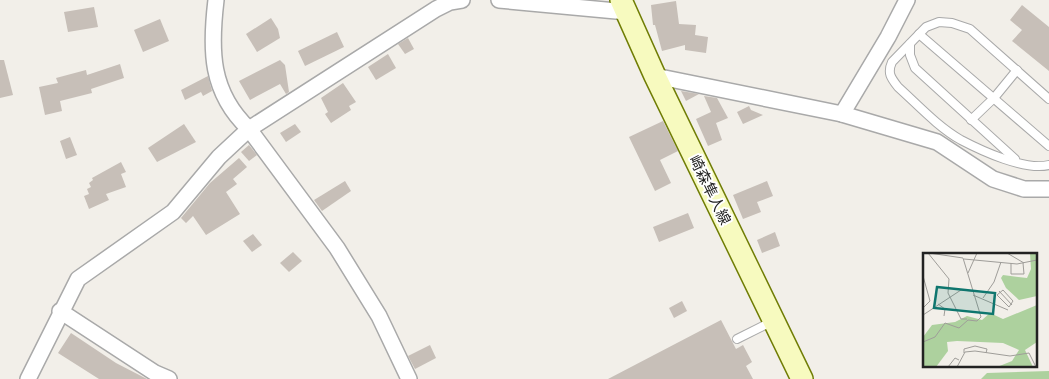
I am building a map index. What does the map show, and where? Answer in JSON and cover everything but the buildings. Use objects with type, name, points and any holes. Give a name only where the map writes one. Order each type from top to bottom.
[{"type":"main road","name":"崎森隼人線","points":[[624,6],[655,76],[802,379]]},
{"type":"street","points":[[216,0],[212,35],[213,62],[221,91],[235,115],[249,129],[337,248],[379,316],[409,379]]},
{"type":"street","points":[[28,379],[60,311],[78,279],[172,212],[219,157],[249,129],[436,10],[450,2],[462,0]]},
{"type":"street","points":[[500,0],[624,6]]},
{"type":"street","points":[[842,114],[888,37],[907,0]]},
{"type":"street","points":[[655,76],[842,114],[937,142],[993,179],[1024,189],[1049,189]]},
{"type":"street","points":[[60,311],[155,373],[168,379]]},
{"type":"lane","points":[[1049,99],[970,29],[952,23],[939,22],[926,27],[892,62],[890,68],[890,77],[898,87],[960,139],[1020,164],[1042,167],[1049,165]]},
{"type":"lane","points":[[919,34],[1049,146]]},
{"type":"lane","points":[[910,44],[910,55],[915,68],[1020,164]]},
{"type":"lane","points":[[971,120],[994,98],[1016,70]]},
{"type":"lane","points":[[737,339],[773,321]]},
{"type":"green space","points":[[1049,371],[1049,379],[981,379],[987,373]]}]
